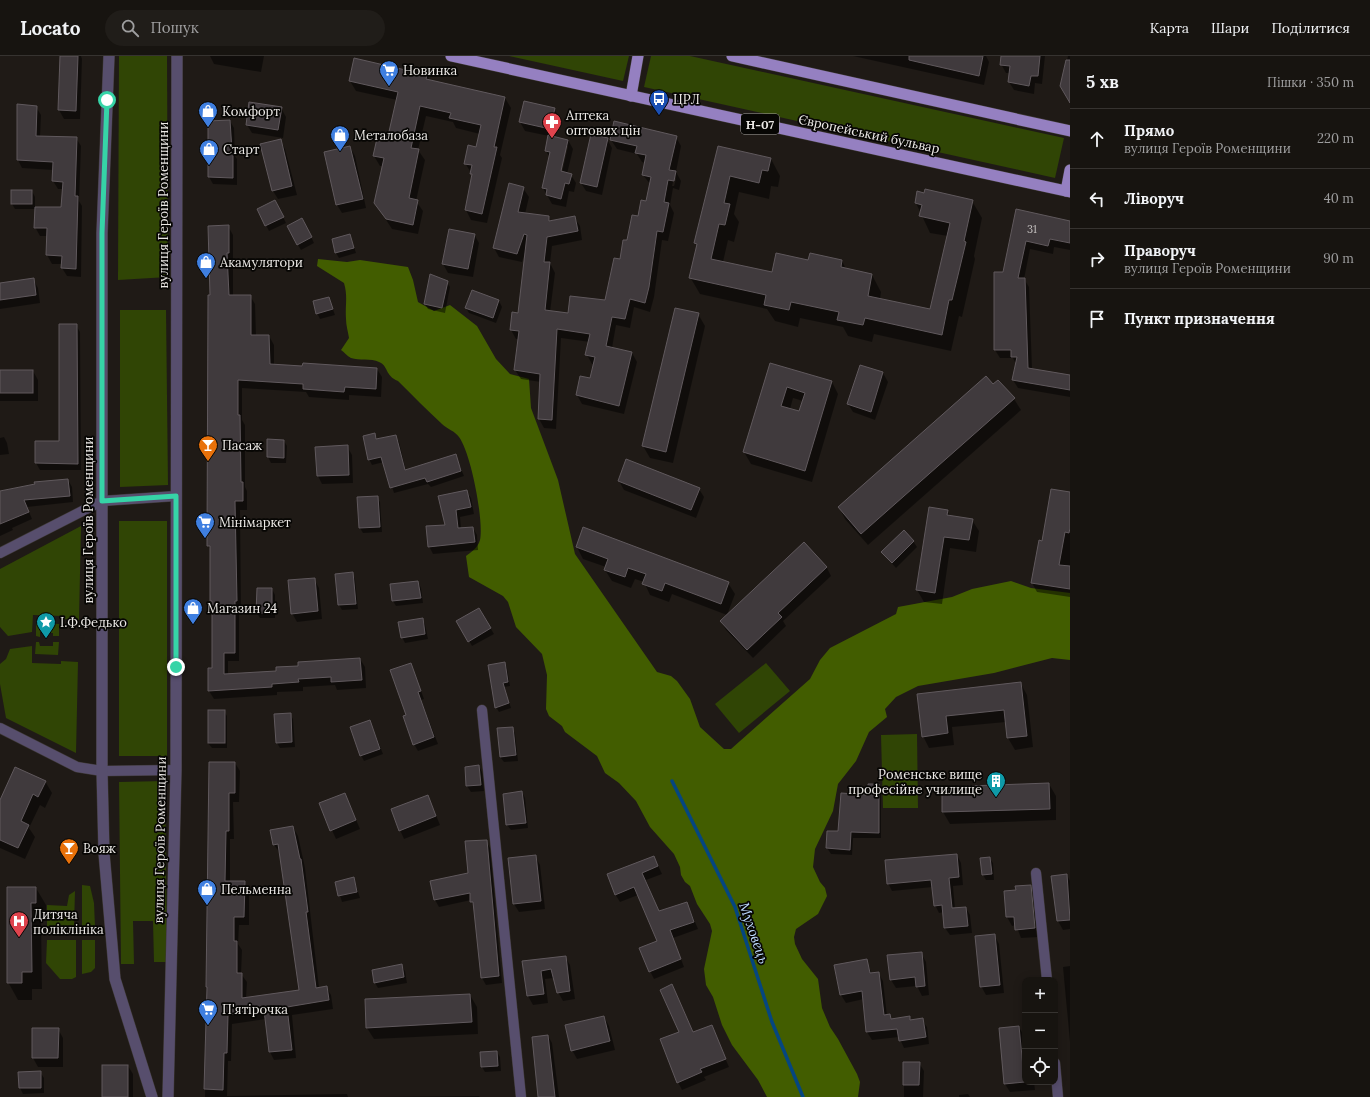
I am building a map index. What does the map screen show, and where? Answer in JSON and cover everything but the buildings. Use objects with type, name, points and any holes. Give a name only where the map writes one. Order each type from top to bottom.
[{"type":"main road","name":"Європейський бульвар","points":[[451,56],[1068,192]]},
{"type":"main road","points":[[630,96],[638,56]]},
{"type":"main road","points":[[732,56],[1070,131]]},
{"type":"main road","points":[[1068,192],[1070,170]]},
{"type":"street","name":"вулиця Героїв Роменщини","points":[[109,56],[102,233],[102,771],[104,853],[115,979],[152,1097]]},
{"type":"street","name":"вулиця Героїв Роменщини","points":[[168,1097],[176,770],[177,56]]},
{"type":"street","points":[[0,553],[102,501],[176,496]]},
{"type":"street","points":[[482,710],[521,1097]]},
{"type":"street","points":[[0,728],[78,767],[102,771],[176,770]]},
{"type":"street","points":[[1036,873],[1047,977]]},
{"type":"street","points":[[1057,1085],[1058,1097]]},
{"type":"green space","points":[[119,56],[167,56],[168,277],[118,280]]},
{"type":"green space","points":[[509,56],[629,56],[623,81]]},
{"type":"green space","points":[[651,56],[690,56],[1064,138],[1055,178],[644,87]]},
{"type":"green space","points":[[318,259],[347,262],[360,260],[408,267],[413,280],[418,302],[434,311],[450,305],[477,326],[496,359],[510,374],[529,379],[531,408],[558,480],[575,554],[657,672],[671,676],[677,681],[690,699],[700,727],[724,749],[731,749],[810,679],[820,660],[830,648],[896,614],[898,607],[952,597],[972,589],[1011,581],[1031,588],[1070,593],[1070,660],[1052,658],[994,673],[918,686],[896,697],[885,709],[887,717],[869,732],[856,761],[838,784],[833,811],[815,849],[813,867],[820,882],[825,888],[827,896],[818,914],[796,929],[794,937],[795,944],[802,959],[818,979],[822,1008],[830,1027],[857,1074],[860,1082],[858,1097],[767,1097],[758,1080],[732,1045],[722,1025],[713,997],[706,985],[704,969],[712,931],[710,924],[697,904],[690,886],[685,882],[681,875],[680,867],[674,854],[650,827],[636,801],[619,783],[605,773],[597,756],[565,732],[562,726],[549,716],[546,709],[547,675],[542,654],[516,627],[508,602],[503,596],[469,577],[466,556],[478,545],[481,531],[476,487],[464,445],[457,435],[442,424],[389,374],[382,363],[372,360],[351,358],[341,350],[349,338],[346,321],[346,297],[344,283],[317,266]]},
{"type":"green space","points":[[120,310],[166,310],[168,485],[120,487]]},
{"type":"green space","points":[[119,521],[167,521],[167,756],[119,756]]},
{"type":"green space","points":[[81,526],[79,620],[62,619],[62,616],[33,615],[32,632],[8,636],[0,627],[0,569]]},
{"type":"green space","points":[[36,623],[59,624],[59,636],[53,636],[53,633],[40,632],[40,637],[36,636]]},
{"type":"green space","points":[[36,642],[39,642],[40,646],[53,646],[53,642],[59,642],[58,655],[35,654]]},
{"type":"green space","points":[[32,646],[32,663],[61,664],[61,661],[78,662],[76,753],[6,718],[0,684],[0,664],[6,659],[10,649]]},
{"type":"green space","points":[[766,663],[790,691],[739,733],[715,704]]},
{"type":"green space","points":[[917,734],[918,808],[883,808],[881,735]]},
{"type":"green space","points":[[165,781],[167,962],[154,962],[153,921],[133,921],[134,964],[121,964],[119,782]]},
{"type":"green space","points":[[82,885],[90,886],[94,903],[95,927],[82,927]]},
{"type":"green space","points":[[75,891],[74,927],[47,926],[47,905],[67,906],[69,895]]},
{"type":"green space","points":[[47,940],[76,940],[76,977],[72,979],[60,979],[46,963]]},
{"type":"green space","points":[[82,940],[95,940],[95,968],[91,972],[82,974]]},
{"type":"waterway","name":"Муховець","points":[[672,781],[735,907],[772,1022],[803,1097]]},
{"type":"place","name":"Новинка","points":[[389,87]]},
{"type":"place","name":"ЦРЛ","points":[[659,116]]},
{"type":"place","name":"Комфорт","points":[[208,128]]},
{"type":"place","name":"Аптека оптових цін","points":[[552,139]]},
{"type":"place","name":"Металобаза","points":[[340,152]]},
{"type":"place","name":"Старт","points":[[209,166]]},
{"type":"place","name":"Акамулятори","points":[[206,279]]},
{"type":"place","name":"Пасаж","points":[[208,462]]},
{"type":"place","name":"Мінімаркет","points":[[205,539]]},
{"type":"place","name":"Магазин 24","points":[[193,625]]},
{"type":"place","name":"І.Ф.Федько","points":[[46,639]]},
{"type":"place","name":"Роменське вище професійне училище","points":[[996,798]]},
{"type":"place","name":"Вояж","points":[[69,865]]},
{"type":"place","name":"Пельменна","points":[[207,906]]},
{"type":"place","name":"Дитяча поліклініка","points":[[19,938]]},
{"type":"place","name":"П'ятірочка","points":[[208,1026]]},
{"type":"route","points":[[107,100],[102,233],[102,501],[176,496],[176,667]]}]
